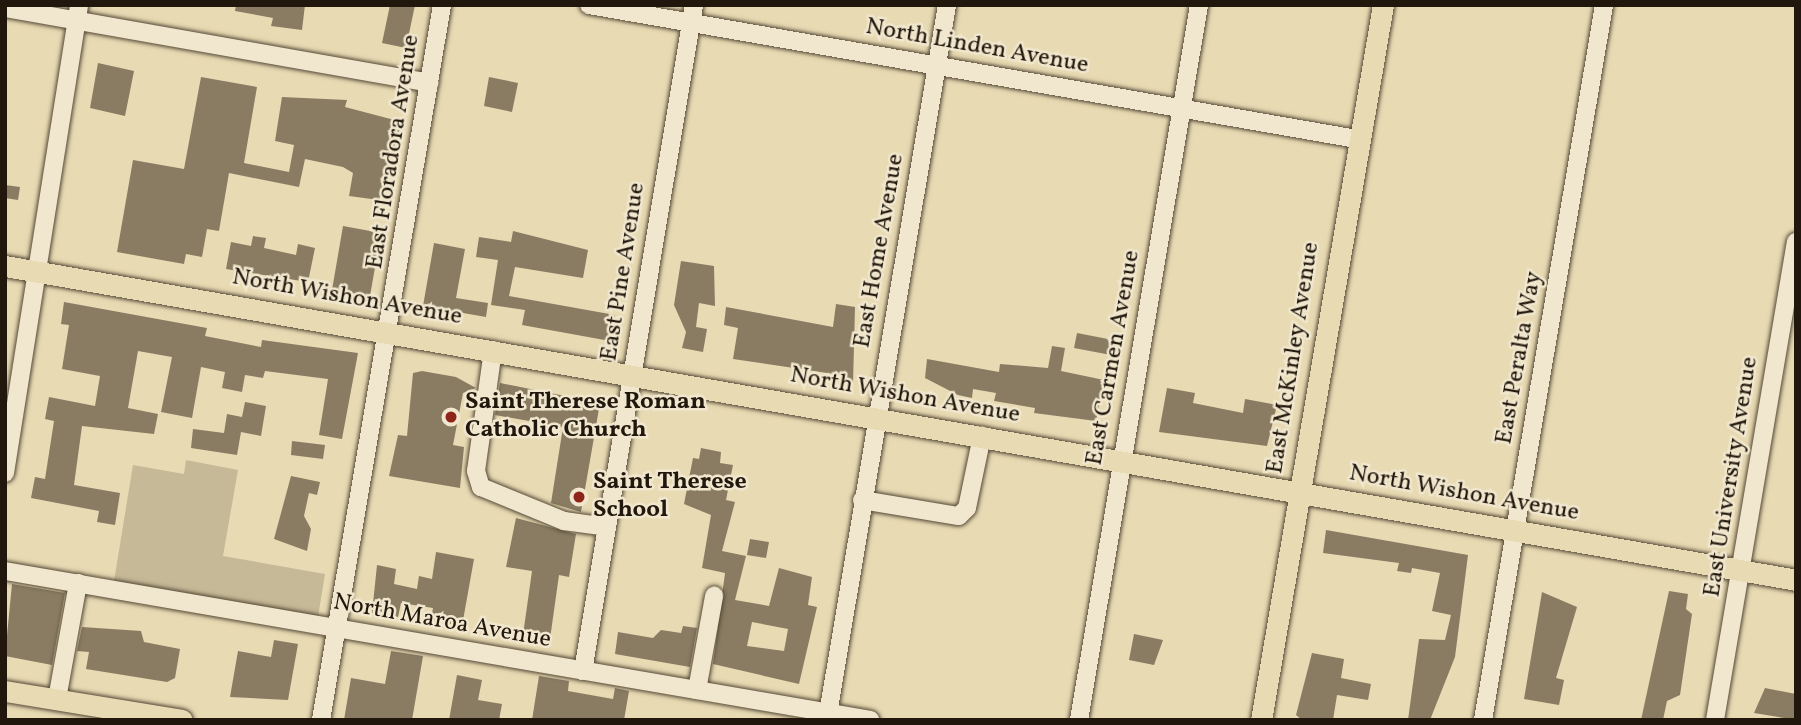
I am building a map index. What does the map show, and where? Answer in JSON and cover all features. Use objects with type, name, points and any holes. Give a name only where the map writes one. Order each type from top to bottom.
[{"type":"main road","name":"East McKinley Avenue","points":[[1261,720],[1357,139],[1383,5]]},
{"type":"main road","name":"North Wishon Avenue","points":[[5,266],[390,331],[876,419],[1122,459],[1796,580]]},
{"type":"main road","points":[[5,691],[182,720]]},
{"type":"street","name":"East Floradora Avenue","points":[[321,720],[390,331],[442,5]]},
{"type":"street","name":"North Linden Avenue","points":[[589,5],[692,14],[938,65],[1357,139]]},
{"type":"street","name":"East Home Avenue","points":[[827,716],[947,5]]},
{"type":"street","name":"East Carmen Avenue","points":[[1079,720],[1199,5]]},
{"type":"street","name":"East Peralta Way","points":[[1483,720],[1604,5]]},
{"type":"street","points":[[5,8],[77,13],[429,83]]},
{"type":"street","points":[[5,473],[9,428],[38,271],[77,13]]},
{"type":"street","name":"East Pine Avenue","points":[[583,671],[692,14]]},
{"type":"street","name":"East University Avenue","points":[[1715,720],[1796,242]]},
{"type":"street","points":[[493,350],[476,471],[481,487],[564,522],[607,527]]},
{"type":"street","points":[[862,500],[959,516],[967,508],[982,436]]},
{"type":"street","name":"North Maroa Avenue","points":[[5,571],[697,690],[788,713],[870,720]]},
{"type":"street","points":[[57,699],[78,583]]},
{"type":"street","points":[[697,690],[714,596]]},
{"type":"shaded area","points":[[186,460],[238,470],[223,556],[325,574],[318,617],[114,581],[133,465],[184,474]]},
{"type":"building","points":[[236,5],[305,5],[302,30],[271,26],[273,18],[235,11]]},
{"type":"building","points":[[390,5],[415,5],[406,48],[382,43]]},
{"type":"building","points":[[98,63],[134,71],[125,116],[90,108]]},
{"type":"building","points":[[201,77],[257,87],[244,163],[289,172],[294,145],[275,141],[282,97],[347,100],[345,107],[402,122],[379,200],[349,196],[353,173],[343,167],[305,159],[299,187],[229,173],[219,231],[207,229],[202,257],[186,254],[184,264],[117,252],[133,160],[184,169]]},
{"type":"building","points":[[489,77],[518,83],[512,112],[484,106]]},
{"type":"building","points":[[5,185],[20,187],[18,200],[5,198]]},
{"type":"building","points":[[343,226],[381,233],[370,296],[332,290]]},
{"type":"building","points":[[513,231],[588,250],[583,278],[515,267],[509,296],[615,315],[610,341],[522,325],[525,310],[491,305],[498,260],[476,257],[479,237],[511,242]]},
{"type":"building","points":[[253,236],[266,238],[264,248],[296,255],[298,244],[315,248],[308,282],[226,269],[231,242],[251,246]]},
{"type":"building","points":[[434,243],[465,249],[456,298],[488,303],[486,317],[423,306]]},
{"type":"building","points":[[681,261],[714,266],[715,306],[699,303],[696,327],[707,329],[703,352],[682,348],[686,332],[674,305]]},
{"type":"building","points":[[64,302],[207,328],[205,336],[261,347],[262,340],[358,353],[342,439],[319,435],[328,379],[265,371],[263,378],[245,375],[242,392],[222,388],[225,372],[201,367],[192,418],[161,412],[172,357],[138,351],[128,408],[158,414],[154,434],[82,426],[74,485],[120,493],[115,525],[97,522],[99,511],[31,498],[35,477],[45,479],[54,421],[45,419],[49,397],[95,406],[100,376],[62,369],[69,325],[61,324]]},
{"type":"building","points":[[836,304],[855,307],[853,384],[833,381],[834,374],[733,359],[738,328],[724,325],[726,307],[833,327]]},
{"type":"building","points":[[1077,333],[1113,340],[1111,355],[1074,348]]},
{"type":"building","points":[[1052,346],[1065,348],[1061,371],[1104,380],[1096,421],[1034,413],[1035,408],[994,401],[996,393],[973,389],[972,398],[958,395],[925,378],[927,359],[999,372],[1000,364],[1048,368]]},
{"type":"building","points":[[422,371],[456,377],[476,388],[463,393],[453,445],[464,447],[460,488],[389,476],[398,435],[407,436],[413,373]]},
{"type":"building","points":[[500,383],[600,403],[581,512],[551,503],[563,427],[495,415]]},
{"type":"building","points":[[1167,388],[1195,393],[1193,403],[1243,413],[1245,399],[1277,405],[1267,446],[1159,432]]},
{"type":"building","points":[[245,402],[266,406],[261,436],[241,432],[237,455],[191,448],[193,429],[224,433],[227,414],[242,417]]},
{"type":"building","points":[[292,441],[325,445],[323,459],[291,455]]},
{"type":"building","points":[[701,448],[721,452],[720,463],[733,465],[726,500],[735,502],[722,551],[746,556],[735,600],[769,606],[779,568],[812,577],[808,605],[817,607],[799,684],[713,664],[725,573],[702,568],[711,515],[684,504],[693,458],[699,459]],"holes":[[[752,622],[788,629],[784,651],[747,646]]]},
{"type":"building","points":[[291,476],[320,482],[317,495],[309,493],[304,516],[311,529],[307,551],[274,539]]},
{"type":"building","points":[[516,518],[576,534],[569,577],[559,575],[550,639],[523,635],[532,571],[506,567]]},
{"type":"building","points":[[1326,530],[1468,555],[1455,657],[1430,720],[1408,720],[1419,639],[1445,640],[1451,615],[1432,611],[1440,573],[1412,568],[1411,573],[1397,571],[1399,563],[1323,553]]},
{"type":"building","points":[[750,539],[769,542],[766,558],[747,555]]},
{"type":"building","points":[[436,552],[474,559],[462,626],[431,620],[433,608],[401,603],[398,617],[372,613],[377,565],[396,569],[394,584],[417,589],[419,576],[432,579]]},
{"type":"building","points":[[12,584],[65,593],[52,665],[5,656]]},
{"type":"building","points":[[1669,591],[1688,594],[1686,609],[1692,614],[1680,695],[1667,701],[1663,720],[1641,720]]},
{"type":"building","points":[[1542,592],[1577,607],[1556,678],[1564,680],[1559,705],[1524,699]]},
{"type":"building","points":[[683,626],[697,628],[690,667],[615,654],[618,632],[653,638],[661,630],[681,633]]},
{"type":"building","points":[[82,627],[141,631],[144,642],[180,649],[175,678],[167,682],[86,669],[89,652],[77,651]]},
{"type":"building","points":[[1134,634],[1163,640],[1154,665],[1129,660]]},
{"type":"building","points":[[274,640],[298,644],[288,700],[230,697],[238,651],[271,657]]},
{"type":"building","points":[[391,651],[423,656],[412,720],[344,720],[351,678],[385,684]]},
{"type":"building","points":[[1312,653],[1344,659],[1341,678],[1371,684],[1368,700],[1337,695],[1333,720],[1302,720],[1296,715]]},
{"type":"building","points":[[457,675],[482,680],[478,700],[502,704],[499,720],[449,720]]},
{"type":"building","points":[[539,676],[569,681],[568,691],[613,699],[615,688],[629,691],[624,720],[532,720]]},
{"type":"building","points":[[1765,688],[1796,694],[1796,720],[1754,713]]},
{"type":"place","name":"Saint Therese Roman Catholic Church","points":[[451,417]]},
{"type":"place","name":"Saint Therese School","points":[[579,497]]}]
